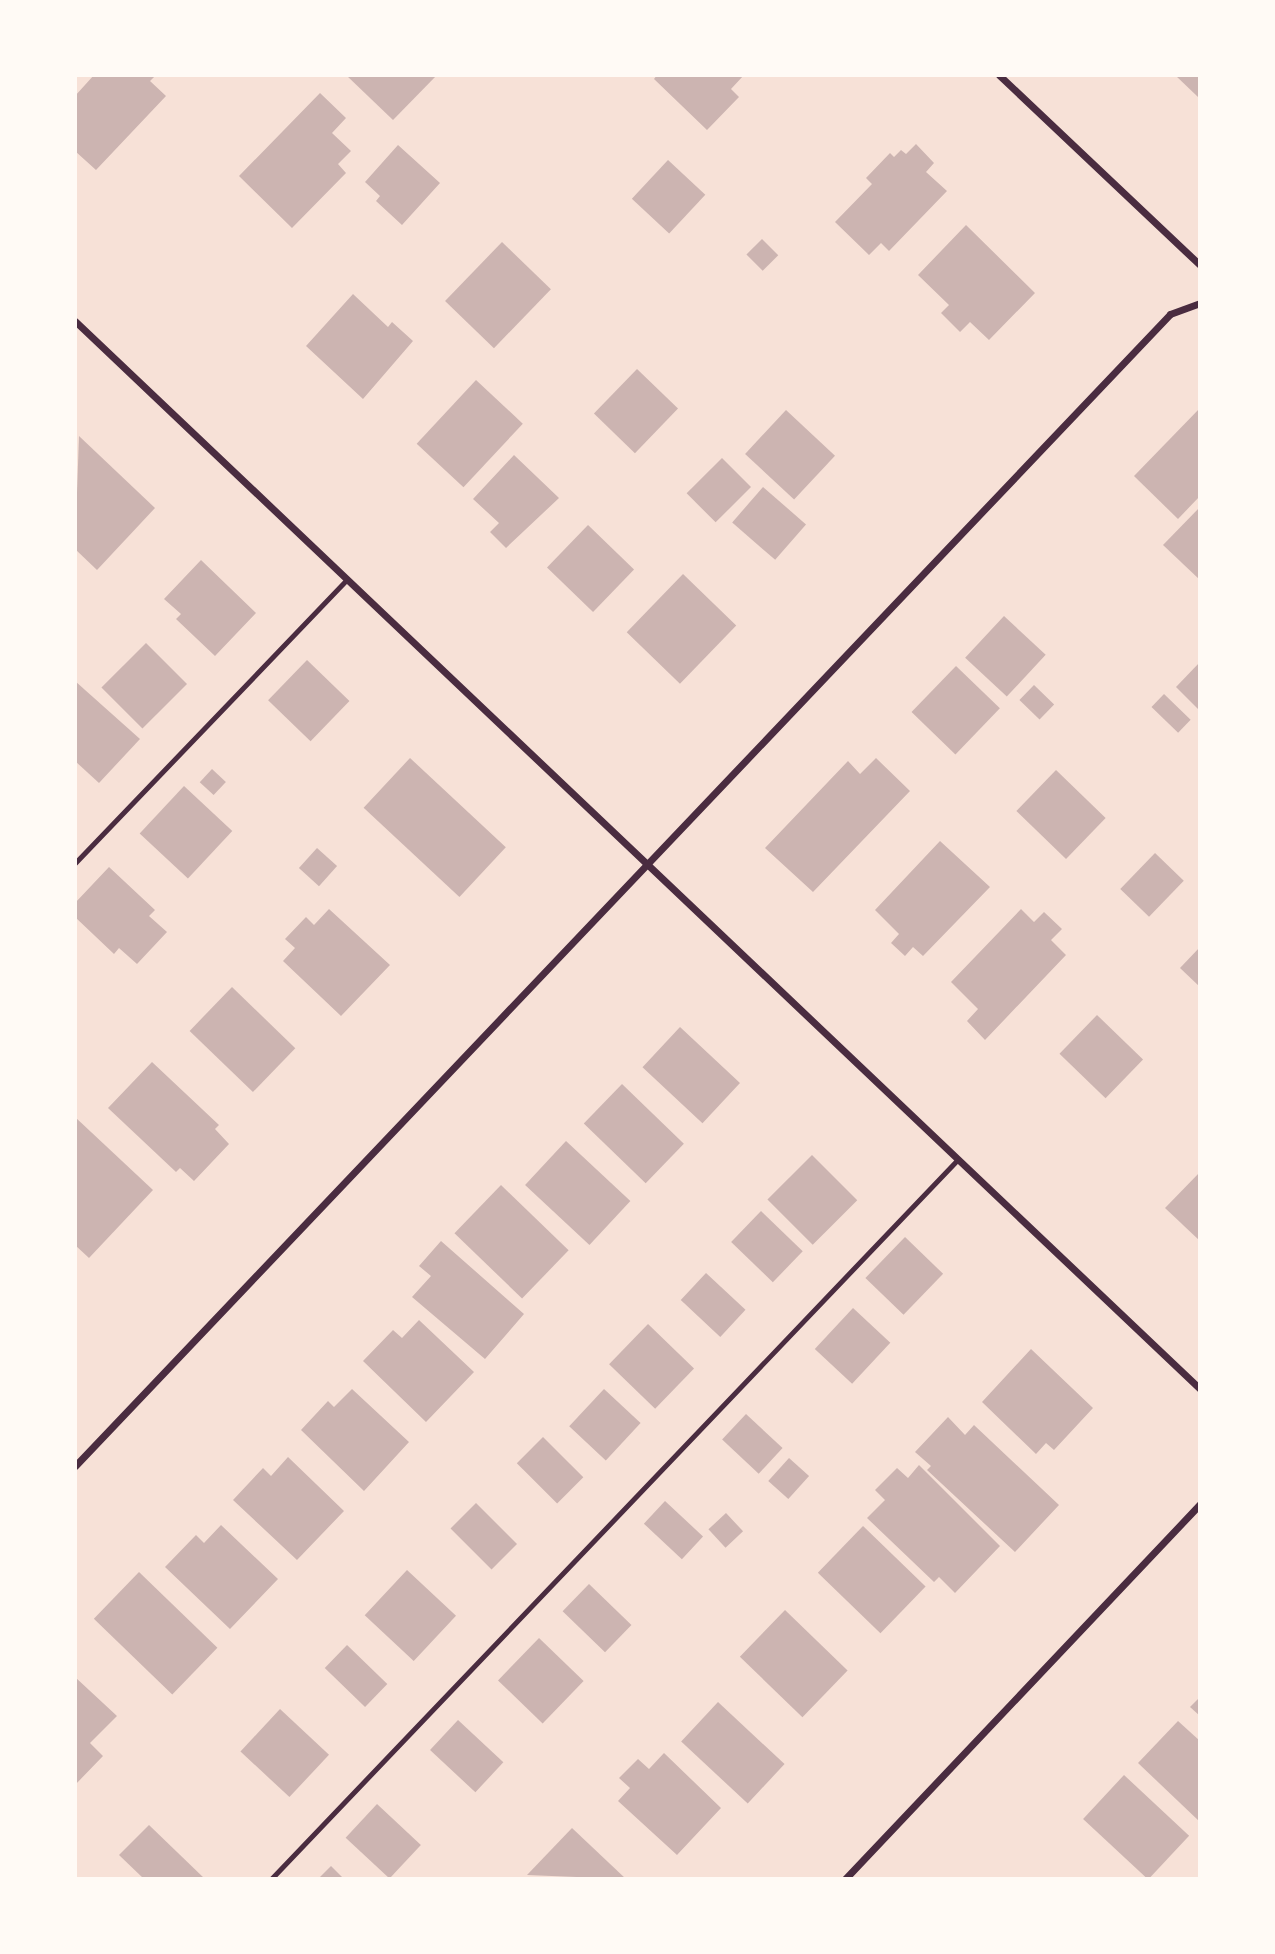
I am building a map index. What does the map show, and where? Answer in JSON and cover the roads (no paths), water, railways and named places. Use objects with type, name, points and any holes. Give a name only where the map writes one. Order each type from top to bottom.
[{"type":"street","points":[[999,75],[1200,265]]},
{"type":"street","points":[[75,1466],[1170,314],[1200,303]]},
{"type":"street","points":[[75,321],[1200,1389]]},
{"type":"street","points":[[845,1879],[1200,1504]]},
{"type":"lane","points":[[75,863],[347,579]]},
{"type":"lane","points":[[271,1879],[958,1159]]}]
